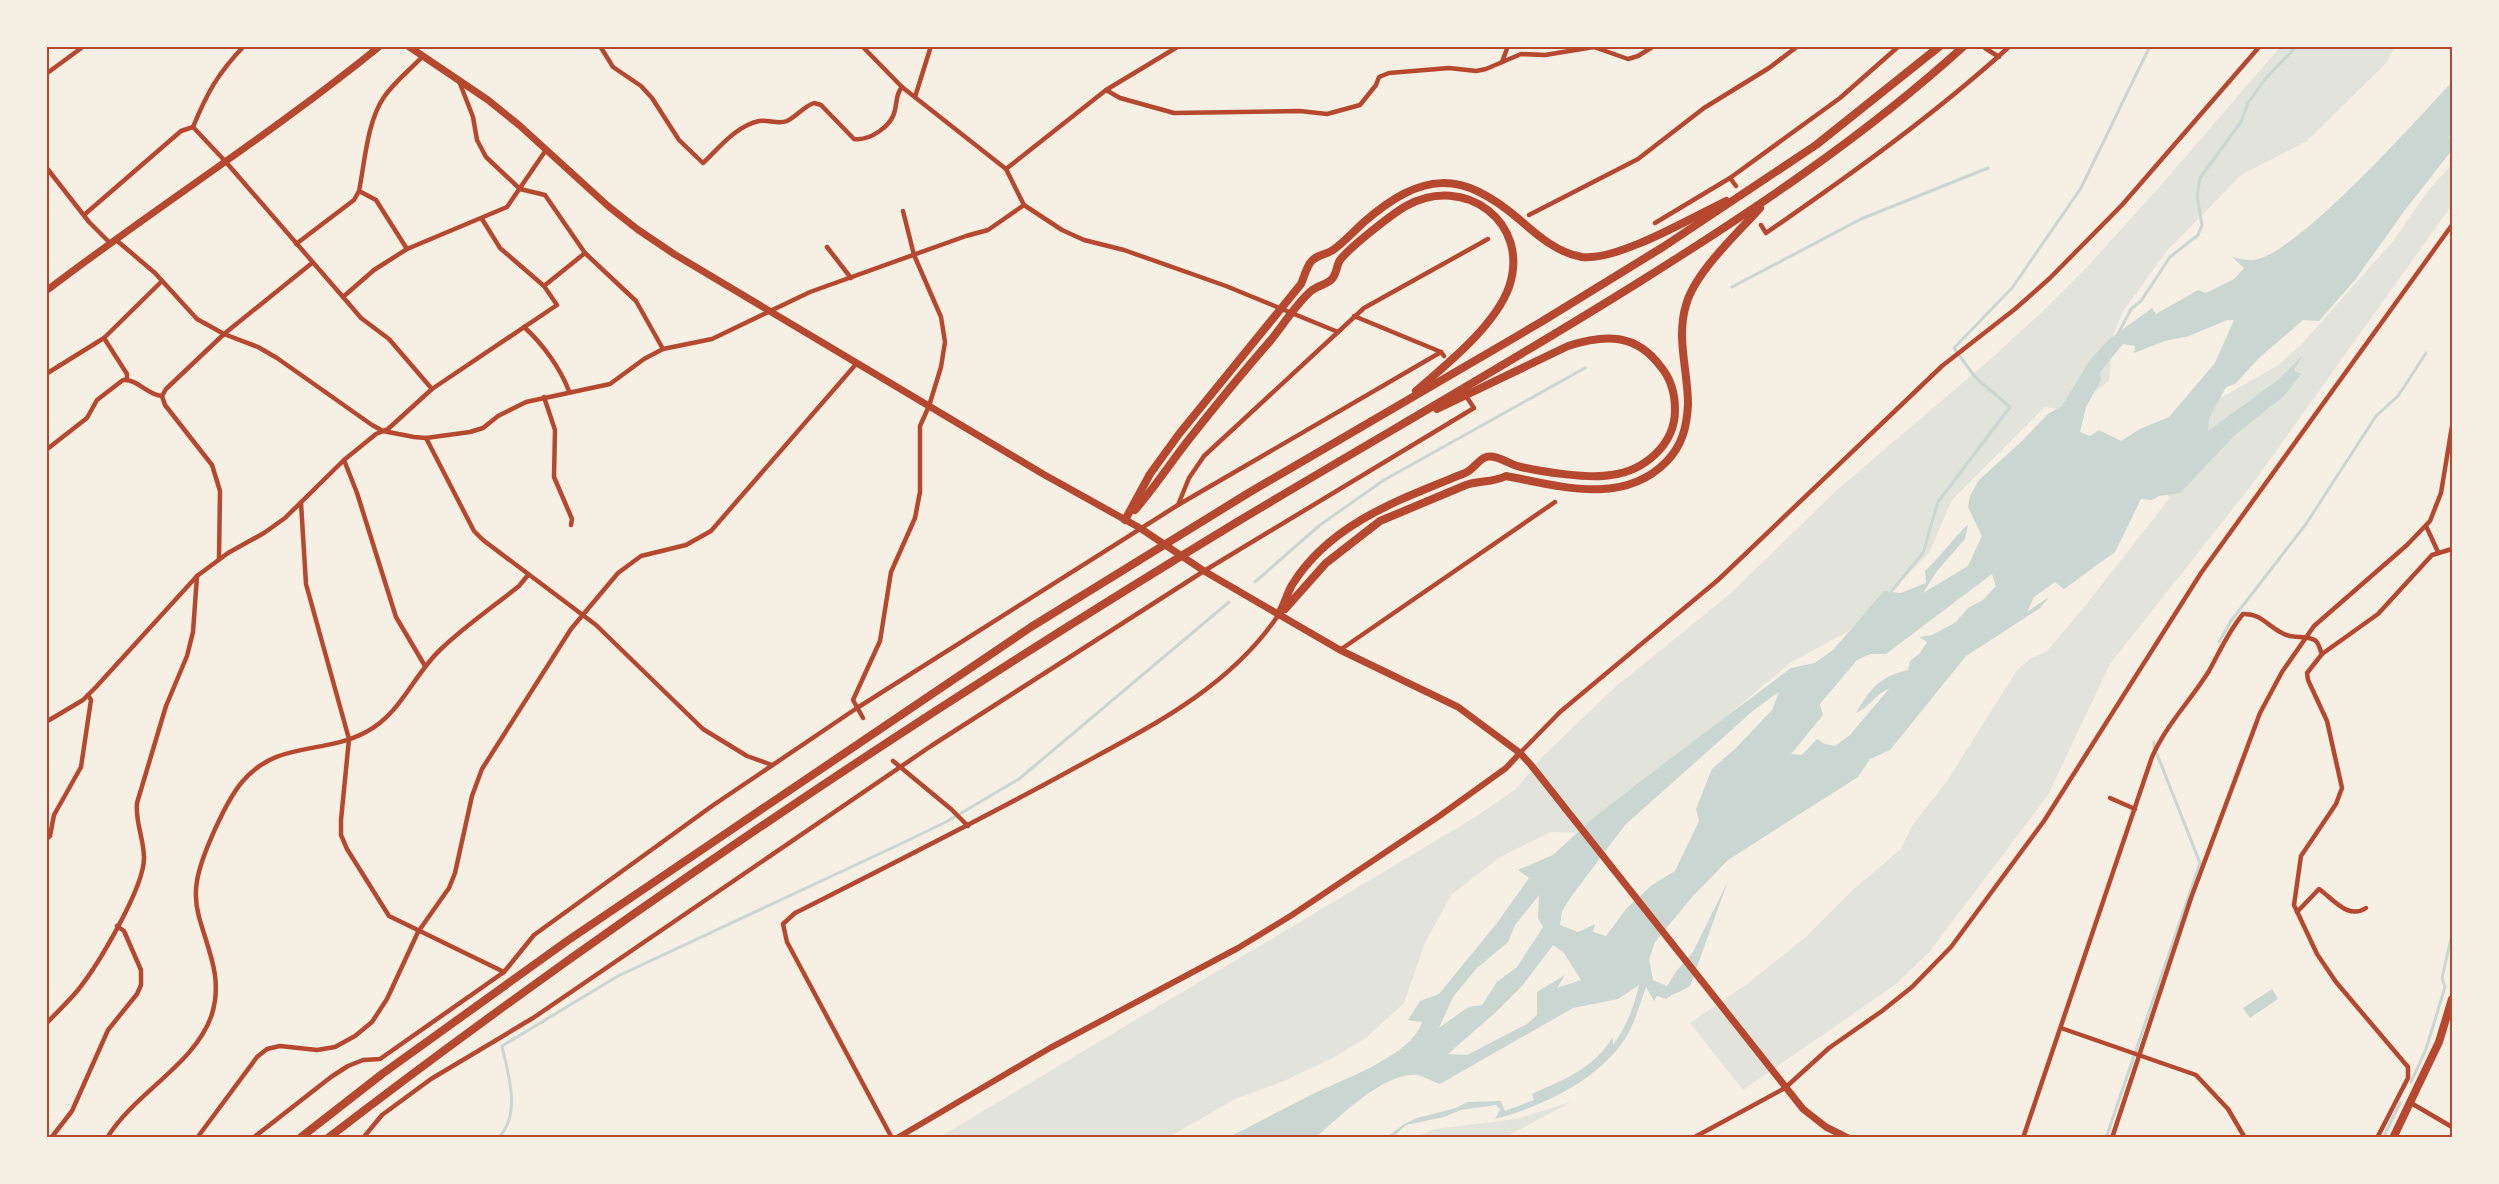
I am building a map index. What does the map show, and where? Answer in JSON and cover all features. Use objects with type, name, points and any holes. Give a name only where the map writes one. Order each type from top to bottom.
[{"type":"highway","points":[[300,1137],[382,1074],[525,971],[1031,627],[1250,492],[1541,322],[1759,185],[1843,124],[1940,46]]},
{"type":"highway","points":[[328,1137],[523,994],[730,848],[1015,659],[1375,439],[1550,337],[1769,199],[1890,109],[1964,46]]},
{"type":"highway","points":[[1125,520],[1150,474],[1179,434],[1301,284],[1308,265],[1314,258],[1334,249],[1400,194],[1416,188],[1450,182],[1467,186],[1485,193],[1547,243],[1565,253],[1582,257],[1599,257],[1619,252],[1759,185]]},
{"type":"highway","points":[[1125,520],[1156,486],[1188,440],[1310,291],[1331,280],[1339,261],[1391,216],[1408,205],[1428,197],[1448,194],[1463,196],[1483,206],[1496,218],[1507,236],[1513,254],[1513,271],[1508,288],[1488,324],[1400,405]]},
{"type":"highway","points":[[1279,614],[1326,563],[1373,526],[1402,511],[1476,481],[1485,483],[1497,481],[1506,476],[1575,489],[1608,489],[1635,484],[1662,467],[1678,446],[1686,425],[1687,386],[1682,337],[1686,303],[1709,265],[1769,199]]},
{"type":"highway","points":[[1279,614],[1292,585],[1317,554],[1342,532],[1392,502],[1468,471],[1485,457],[1496,457],[1521,467],[1583,475],[1609,476],[1624,473],[1654,457],[1664,446],[1675,417],[1675,400],[1664,371],[1644,348],[1611,338],[1590,339],[1547,355],[1375,439]]},
{"type":"main road","points":[[46,291],[380,46]]},
{"type":"main road","points":[[408,46],[458,79],[519,125],[637,229],[929,406],[1140,528],[1204,571],[1340,650],[1458,707],[1520,753],[1785,1088],[1803,1109],[1826,1126],[1848,1137]]},
{"type":"main road","points":[[2393,1137],[2439,1042],[2452,999]]},
{"type":"street","points":[[46,74],[84,46]]},
{"type":"street","points":[[84,215],[181,131],[193,127],[207,94],[223,67],[244,46]]},
{"type":"street","points":[[600,46],[613,67],[641,86],[652,98],[679,140],[703,162],[749,124],[765,120],[779,123],[786,121],[814,103],[821,105],[854,139],[868,138],[893,116],[897,94],[902,87]]},
{"type":"street","points":[[862,46],[902,87],[1006,169],[1024,205],[1062,230],[1084,240],[1226,286],[1338,332]]},
{"type":"street","points":[[915,97],[930,46]]},
{"type":"street","points":[[1006,169],[1106,90],[1179,46]]},
{"type":"street","points":[[1502,62],[1508,46]]},
{"type":"street","points":[[1106,90],[1120,98],[1174,113],[1300,111],[1327,114],[1360,105],[1379,77],[1389,73],[1449,68],[1476,71],[1521,54],[1545,55],[1594,47],[1628,59],[1638,57],[1654,46]]},
{"type":"street","points":[[1529,215],[1638,159],[1704,108],[1769,68],[1798,46]]},
{"type":"street","points":[[1655,223],[1730,178],[1840,98],[1899,46]]},
{"type":"street","points":[[1761,225],[1766,233],[1813,201],[1954,95],[2010,46]]},
{"type":"street","points":[[1279,614],[1265,635],[1245,657],[1192,700],[1155,723],[968,826],[795,913],[783,924],[787,942],[894,1137],[1050,1048],[1238,948],[1438,818],[1506,768],[1560,712],[1718,580],[1942,366],[2016,309],[2050,279],[2122,205],[2260,46]]},
{"type":"street","points":[[1985,48],[1999,57]]},
{"type":"street","points":[[296,244],[347,207],[359,190],[378,109],[385,95],[423,56]]},
{"type":"street","points":[[458,79],[472,117],[477,141],[486,157],[520,189],[545,195],[585,253],[636,301],[663,349]]},
{"type":"street","points":[[193,127],[361,318],[388,339],[432,389]]},
{"type":"street","points":[[343,297],[374,270],[407,249],[507,207],[546,150]]},
{"type":"street","points":[[46,167],[84,215],[162,281],[197,319],[277,358],[383,431],[426,438],[476,430],[513,408],[544,397],[610,384],[663,349],[712,339],[810,292],[987,230],[1024,205]]},
{"type":"street","points":[[1730,178],[1736,186]]},
{"type":"street","points":[[359,190],[376,200],[407,249]]},
{"type":"street","points":[[863,718],[853,700],[880,642],[891,572],[915,518],[920,492],[920,426],[941,367],[945,342],[944,329],[914,255],[903,211]]},
{"type":"street","points":[[46,722],[88,695],[197,576],[219,559],[264,533],[301,502],[344,460],[414,407],[432,389],[557,305],[544,286],[500,248],[482,219]]},
{"type":"street","points":[[1693,1137],[1785,1088],[1829,1048],[1912,987],[1970,924],[2044,821],[2201,573],[2452,225]]},
{"type":"street","points":[[1178,505],[1189,478],[1204,456],[1354,316],[1364,308],[1488,239]]},
{"type":"street","points":[[827,246],[851,278]]},
{"type":"street","points":[[544,286],[585,253]]},
{"type":"street","points":[[219,559],[220,491],[212,465],[165,405],[162,396],[166,389],[224,334],[312,263]]},
{"type":"street","points":[[46,374],[104,338],[162,281]]},
{"type":"street","points":[[253,1137],[331,1077],[363,1060],[380,1059],[504,972],[534,935],[712,806],[857,708],[1178,505],[1442,354],[1354,316]]},
{"type":"street","points":[[524,327],[536,337],[566,381],[569,391]]},
{"type":"street","points":[[104,338],[127,374],[127,379]]},
{"type":"street","points":[[197,1137],[257,1057],[267,1049],[280,1046],[317,1050],[335,1047],[355,1036],[372,1022],[387,999],[418,932],[449,888],[455,873],[472,796],[482,768],[571,629],[618,573],[641,556],[686,545],[711,531],[857,363]]},
{"type":"street","points":[[127,379],[153,395],[162,396]]},
{"type":"street","points":[[46,450],[87,418],[98,400],[117,384],[127,379]]},
{"type":"street","points":[[544,397],[555,430],[554,477],[572,519],[571,525]]},
{"type":"street","points":[[363,1137],[382,1115],[431,1079],[533,1018],[932,746],[1204,571],[1474,408],[1468,399]]},
{"type":"street","points":[[2112,1137],[2191,898],[2260,713],[2271,691],[2314,626],[2426,526],[2441,493],[2452,426]]},
{"type":"street","points":[[426,438],[474,531],[596,626],[703,729],[747,756],[772,765]]},
{"type":"street","points":[[344,460],[357,493],[396,617],[425,666]]},
{"type":"street","points":[[301,502],[306,584],[349,739],[340,820],[341,835],[347,849],[385,910],[396,921],[504,972]]},
{"type":"street","points":[[1340,650],[1555,502]]},
{"type":"street","points":[[2426,526],[2438,552]]},
{"type":"street","points":[[2377,1137],[2408,1078],[2408,1068],[2337,982],[2317,954],[2294,905],[2301,856],[2336,804],[2342,788],[2327,720],[2308,680],[2309,669],[2322,654],[2378,614],[2429,559],[2438,552],[2452,549]]},
{"type":"street","points":[[107,1137],[124,1115],[189,1051],[201,1037],[212,1015],[216,994],[216,971],[199,916],[196,882],[202,862],[231,799],[242,782],[273,757],[365,733],[390,714],[425,666],[441,649],[519,586],[528,575]]},
{"type":"street","points":[[46,1024],[92,971],[135,894],[142,873],[144,856],[136,814],[137,803],[166,706],[187,656],[193,632],[197,576]]},
{"type":"street","points":[[2024,1137],[2156,747],[2208,671],[2227,635],[2243,614],[2258,616],[2282,633],[2316,642],[2322,654]]},
{"type":"street","points":[[46,840],[50,836],[54,815],[81,767],[81,754],[91,699],[88,695]]},
{"type":"street","points":[[893,761],[961,817],[968,826]]},
{"type":"street","points":[[2110,798],[2135,809]]},
{"type":"street","points":[[2297,912],[2319,889],[2348,911],[2356,912],[2366,908]]},
{"type":"street","points":[[51,1137],[72,1111],[108,1030],[137,994],[141,985],[141,970],[124,931],[117,926]]},
{"type":"street","points":[[2061,1028],[2196,1075],[2228,1109],[2245,1137]]},
{"type":"street","points":[[2411,1103],[2452,1127]]},
{"type":"shaded area","points":[[2280,47],[2395,47],[2386,63],[2307,141],[2241,175],[2166,252],[2123,311],[2114,333],[2109,381],[2070,411],[2045,407],[1952,500],[1929,553],[1847,632],[1790,663],[1699,740],[1602,833],[1551,832],[1500,857],[1451,895],[1425,943],[1404,1003],[1367,1037],[1333,1058],[1284,1081],[1235,1099],[1169,1137],[938,1138],[1477,816],[1517,788],[1542,757],[1613,689],[1731,593],[1837,490],[1993,357],[2042,312],[2087,267],[2162,184]]},
{"type":"shaded area","points":[[2452,82],[2452,131],[2449,138],[2452,137],[2452,150],[2355,280],[2319,321],[2303,320],[2260,357],[2235,384],[2226,387],[2209,418],[2208,431],[2278,380],[2303,355],[2294,370],[2301,374],[2285,395],[2236,434],[2180,493],[2159,496],[2152,500],[2141,499],[2115,552],[2064,589],[2055,582],[2034,597],[2027,612],[2049,597],[2040,608],[1966,656],[1890,750],[1870,759],[1858,777],[1728,860],[1692,897],[1655,942],[1649,959],[1653,980],[1667,986],[1693,952],[1728,881],[1690,986],[1666,999],[1657,996],[1654,1001],[1646,987],[1629,1033],[1608,1060],[1579,1083],[1563,1092],[1512,1114],[1495,1119],[1500,1110],[1496,1105],[1461,1110],[1444,1117],[1406,1125],[1393,1137],[1387,1137],[1404,1124],[1417,1118],[1456,1108],[1467,1102],[1501,1101],[1505,1111],[1534,1100],[1532,1094],[1567,1078],[1587,1065],[1596,1058],[1613,1037],[1613,1045],[1629,1016],[1639,985],[1618,999],[1573,1008],[1440,1084],[1418,1075],[1405,1075],[1377,1087],[1316,1137],[1227,1138],[1371,1067],[1404,1046],[1415,1035],[1422,1022],[1408,1020],[1420,1001],[1439,994],[1497,923],[1529,878],[1518,870],[1553,855],[1592,819],[1791,668],[1815,663],[1833,650],[1884,591],[1901,593],[1926,583],[1925,571],[1968,524],[1965,539],[1937,571],[1923,593],[1968,566],[1982,536],[1968,507],[1970,496],[1979,480],[2048,414],[2062,406],[2090,360],[2107,341],[2152,308],[2156,314],[2198,290],[2206,293],[2234,279],[2244,268],[2232,257],[2254,260],[2274,252],[2299,234],[2357,182]],"holes":[[[2227,320],[2234,320],[2215,363],[2169,417],[2140,429],[2121,441],[2099,430],[2090,436],[2080,432],[2086,407],[2101,380],[2100,372],[2123,344],[2135,346],[2134,353],[2165,341],[2189,336]],[[1992,574],[1996,586],[1983,600],[1968,608],[1956,622],[1932,635],[1919,637],[1927,642],[1919,654],[1910,661],[1908,670],[1890,676],[1871,690],[1856,713],[1889,689],[1849,736],[1835,746],[1817,739],[1802,755],[1791,754],[1823,715],[1820,704],[1857,660],[1870,654],[1886,654]],[[1779,692],[1772,710],[1736,748],[1712,769],[1696,809],[1699,821],[1675,871],[1652,885],[1626,909],[1606,936],[1593,932],[1595,924],[1578,932],[1560,925],[1562,911],[1573,894],[1625,825],[1755,709]],[[1539,895],[1538,918],[1543,927],[1517,967],[1497,982],[1482,1005],[1468,1007],[1439,1028],[1453,997],[1476,969],[1508,942],[1515,925]],[[1553,945],[1564,953],[1581,980],[1557,988],[1565,975],[1537,992],[1537,1015],[1527,1024],[1467,1055],[1448,1054],[1522,986]]]},
{"type":"shaded area","points":[[2452,164],[2452,205],[2254,482],[2110,664],[2048,795],[1930,951],[1895,985],[1743,1090],[1690,1023],[1747,984],[1806,937],[1856,887],[1901,849],[1912,826],[1947,781],[2017,670],[2031,658],[2046,652],[2169,499],[2163,479],[2194,413],[2277,366],[2300,346],[2394,240],[2427,192]]},
{"type":"shaded area","points":[[2272,989],[2278,999],[2250,1018],[2243,1008]]},
{"type":"shaded area","points":[[1571,1102],[1506,1137],[1415,1137],[1435,1129],[1516,1119]]},
{"type":"waterway","points":[[1890,593],[1923,553],[1938,502],[2010,407],[1975,377],[1954,348],[2012,288],[2081,188],[2150,46]]},
{"type":"waterway","points":[[2118,334],[2131,309],[2141,301],[2170,257],[2198,235],[2202,225],[2197,196],[2200,178],[2241,122],[2248,103],[2265,79],[2297,46]]},
{"type":"waterway","points":[[1732,287],[1861,219],[1988,168]]},
{"type":"waterway","points":[[2219,642],[2231,621],[2306,524],[2376,416],[2398,396],[2426,353]]},
{"type":"waterway","points":[[1255,582],[1320,525],[1384,480],[1585,368]]},
{"type":"waterway","points":[[498,1138],[510,1118],[511,1106],[510,1081],[502,1046],[618,976],[946,822],[1019,779],[1229,602]]},
{"type":"waterway","points":[[2154,742],[2154,747]]},
{"type":"waterway","points":[[2106,1138],[2200,863],[2157,754]]},
{"type":"waterway","points":[[2411,1082],[2426,1049],[2445,987],[2442,978],[2452,934]]},
{"type":"waterway","points":[[2383,1138],[2400,1103]]}]
